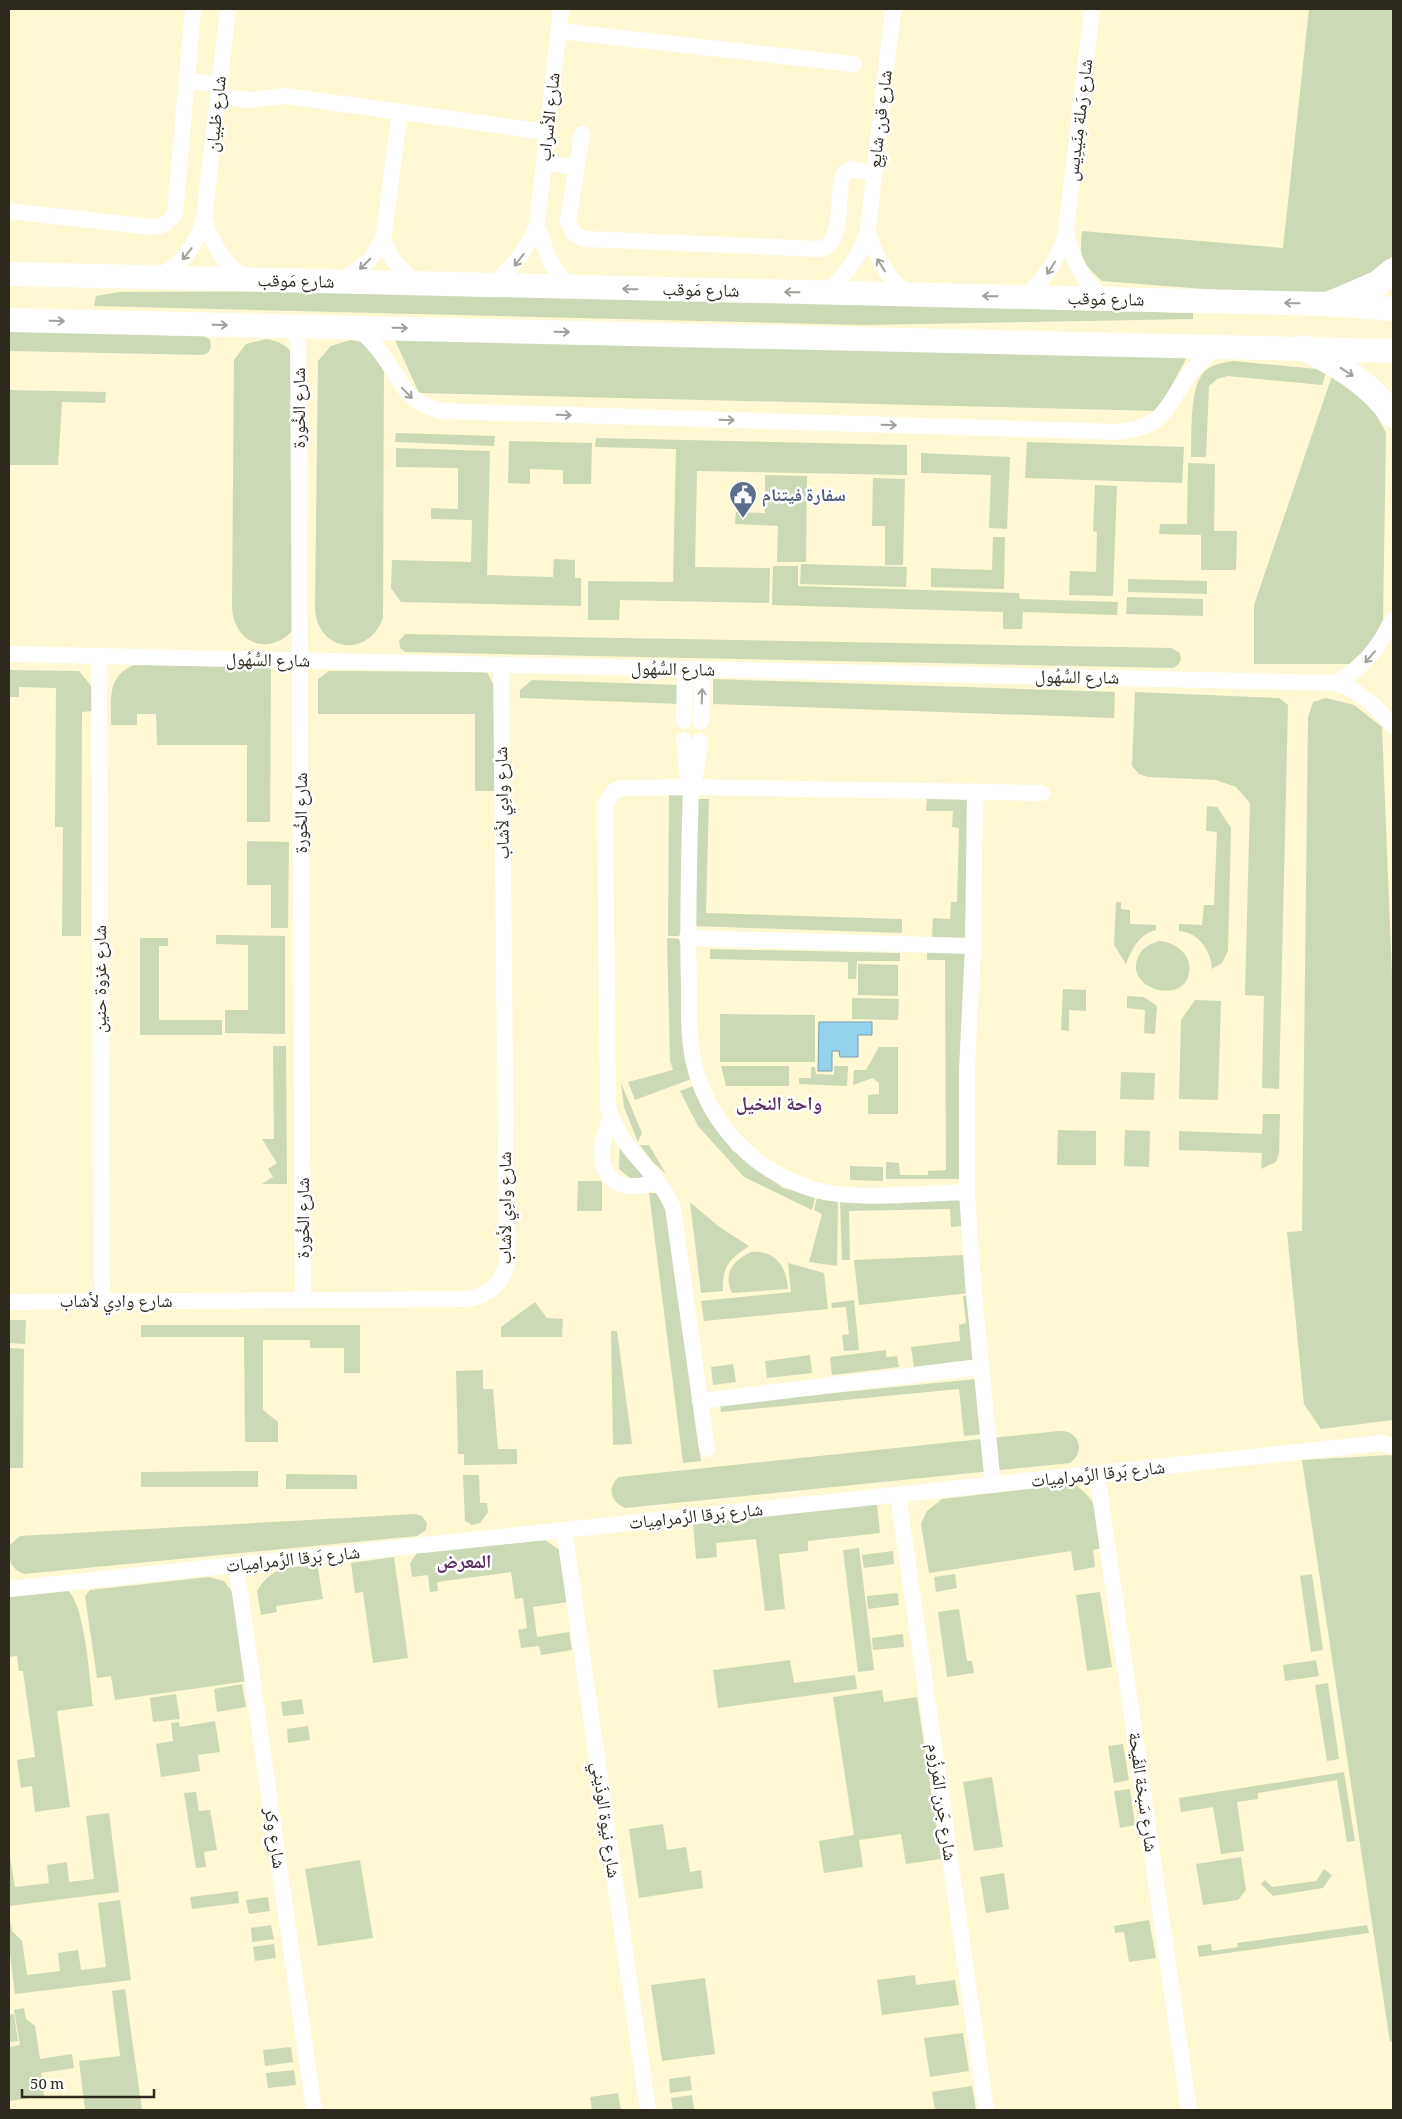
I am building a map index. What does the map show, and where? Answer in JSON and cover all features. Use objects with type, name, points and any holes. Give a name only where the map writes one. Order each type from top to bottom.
[{"type":"main road","points":[[1330,304],[1377,284],[1393,271]]},
{"type":"main road","name":"شارع مَوقب","points":[[9,274],[1330,304],[1393,309]]},
{"type":"main road","points":[[9,320],[1393,350]]},
{"type":"main road","points":[[1305,348],[1349,372],[1382,400],[1393,415]]},
{"type":"street","points":[[9,211],[151,227],[166,224],[175,213],[193,9]]},
{"type":"street","name":"شارع ظبيان","points":[[156,278],[168,272],[188,254],[198,238],[204,219],[228,9]]},
{"type":"street","name":"شارع الأسراب","points":[[490,286],[513,267],[523,255],[536,226],[561,9]]},
{"type":"street","name":"شارع قرن شايِع","points":[[825,292],[836,284],[854,263],[868,228],[893,9]]},
{"type":"street","name":"شارع رَملة مِنَيدِيس","points":[[1024,297],[1051,268],[1063,245],[1092,9]]},
{"type":"street","points":[[559,31],[854,64]]},
{"type":"street","points":[[187,80],[249,100],[285,96],[547,132]]},
{"type":"street","points":[[342,282],[370,260],[383,240],[400,112]]},
{"type":"street","points":[[582,134],[568,221],[571,230],[579,238],[825,248],[833,240],[844,173],[851,170],[874,174]]},
{"type":"street","points":[[544,162],[576,168]]},
{"type":"street","name":"شارع ظبيان","points":[[204,219],[219,255],[227,265],[247,280]]},
{"type":"street","name":"شارع الأسراب","points":[[536,226],[549,258],[568,287]]},
{"type":"street","name":"شارع قرن شايِع","points":[[868,228],[876,256],[883,268],[908,294]]},
{"type":"street","name":"شارع رَملة مِنَيدِيس","points":[[1066,232],[1078,269],[1104,299]]},
{"type":"street","points":[[383,240],[393,260],[417,284]]},
{"type":"street","name":"شارع الخُورة","points":[[298,326],[303,1300]]},
{"type":"street","points":[[357,327],[380,352],[403,389],[413,399],[440,411],[1119,432],[1138,429],[1155,422],[1169,408],[1195,368],[1219,346]]},
{"type":"street","points":[[1336,683],[1355,671],[1370,657],[1393,620]]},
{"type":"street","name":"شارع السُّهُول","points":[[9,654],[1336,683],[1365,697],[1393,726]]},
{"type":"street","name":"شارع غزوة حنين","points":[[99,656],[102,1301]]},
{"type":"street","name":"شارع وادِي لأشاب","points":[[9,1302],[468,1299],[480,1297],[491,1292],[499,1284],[505,1273],[507,1262],[501,665]]},
{"type":"street","points":[[684,721],[685,669]]},
{"type":"street","points":[[701,722],[703,669]]},
{"type":"street","points":[[692,740],[687,770],[691,787],[687,938],[690,1036],[696,1070],[708,1102],[726,1131],[750,1156],[778,1176],[810,1189],[844,1195],[968,1192]]},
{"type":"street","points":[[707,1449],[675,1218],[669,1198],[657,1181],[624,1144],[611,1118],[607,1094],[605,804],[614,791],[622,788],[691,787],[1042,793]]},
{"type":"street","points":[[975,791],[973,946],[967,1070],[968,1192],[981,1367],[993,1485]]},
{"type":"street","points":[[687,938],[973,946]]},
{"type":"street","points":[[611,1118],[603,1134],[600,1154],[603,1166],[610,1176],[618,1182],[630,1186],[640,1186],[657,1181]]},
{"type":"street","points":[[700,1401],[981,1367]]},
{"type":"street","name":"شارع بَرقا الرَّمرامِيات","points":[[9,1589],[1390,1442]]},
{"type":"street","name":"شارع سَبخة الفَيحة","points":[[1097,1474],[1189,2110]]},
{"type":"street","name":"شارع جَرن المَرزُوم","points":[[898,1495],[986,2110]]},
{"type":"street","name":"شارع نيوة الوذَيني","points":[[564,1530],[648,2110]]},
{"type":"street","name":"شارع وكر","points":[[236,1565],[314,2110]]},
{"type":"green space","points":[[1309,9],[1393,9],[1393,255],[1374,280],[1345,296],[1293,296],[1102,281],[1083,259],[1081,248],[1082,231],[1283,248]]},
{"type":"green space","points":[[346,291],[1193,313],[1193,319],[862,325],[94,306],[96,296],[119,292]]},
{"type":"green space","points":[[9,331],[204,336],[210,340],[211,345],[210,350],[203,355],[9,351]]},
{"type":"green space","points":[[266,339],[282,344],[295,356],[296,627],[276,642],[266,644],[256,643],[239,631],[234,620],[232,607],[234,360],[246,344]]},
{"type":"green space","points":[[351,340],[362,342],[384,369],[383,618],[376,631],[366,640],[344,645],[333,641],[324,634],[318,623],[315,608],[318,361],[331,346]]},
{"type":"green space","points":[[395,340],[1187,357],[1158,411],[419,393]]},
{"type":"green space","points":[[1233,361],[1327,370],[1322,385],[1228,376],[1217,379],[1209,386],[1206,457],[1191,457],[1192,413],[1199,379],[1210,367]]},
{"type":"green space","points":[[1332,376],[1372,407],[1386,433],[1383,620],[1370,645],[1349,664],[1254,664],[1254,605]]},
{"type":"green space","points":[[9,390],[106,392],[105,403],[62,402],[58,465],[9,465]]},
{"type":"green space","points":[[396,433],[495,436],[494,446],[395,442]]},
{"type":"green space","points":[[596,438],[907,445],[907,475],[697,471],[695,567],[770,568],[769,603],[620,600],[619,620],[588,620],[588,581],[673,582],[676,449],[595,447]]},
{"type":"green space","points":[[509,441],[592,443],[591,484],[563,484],[563,470],[530,469],[530,484],[508,483]]},
{"type":"green space","points":[[1027,442],[1184,447],[1182,483],[1025,478]]},
{"type":"green space","points":[[396,448],[490,451],[487,575],[553,577],[554,559],[575,560],[575,578],[581,578],[581,606],[401,602],[391,588],[392,560],[471,562],[472,520],[431,519],[431,508],[458,509],[458,468],[396,467]]},
{"type":"green space","points":[[921,453],[1010,457],[1007,529],[989,528],[991,475],[921,473]]},
{"type":"green space","points":[[1188,463],[1215,464],[1214,531],[1237,531],[1236,570],[1201,570],[1201,535],[1159,534],[1160,524],[1187,524]]},
{"type":"green space","points":[[765,475],[807,476],[806,562],[777,562],[778,526],[735,524],[736,512],[765,513]]},
{"type":"green space","points":[[873,478],[905,479],[903,565],[885,565],[885,526],[872,526]]},
{"type":"green space","points":[[1095,485],[1117,486],[1113,596],[1069,595],[1070,571],[1096,572],[1097,532],[1093,531]]},
{"type":"green space","points":[[993,537],[1005,537],[1004,589],[931,587],[931,568],[992,570]]},
{"type":"green space","points":[[801,564],[907,567],[906,587],[800,584]]},
{"type":"green space","points":[[773,566],[798,566],[798,586],[1019,593],[1020,599],[1118,602],[1117,615],[1023,612],[1022,629],[1003,629],[1003,612],[772,605]]},
{"type":"green space","points":[[1128,579],[1207,581],[1207,594],[1128,592]]},
{"type":"green space","points":[[1127,597],[1203,599],[1203,616],[1126,614]]},
{"type":"green space","points":[[405,634],[1171,648],[1179,652],[1181,659],[1173,668],[405,652],[400,648],[399,641]]},
{"type":"green space","points":[[134,665],[271,667],[270,822],[247,822],[247,745],[157,745],[156,714],[137,714],[137,725],[111,725],[112,689],[119,675]]},
{"type":"green space","points":[[9,670],[79,671],[92,687],[92,711],[82,712],[81,936],[62,936],[63,827],[55,827],[56,688],[19,687],[19,697],[9,697]]},
{"type":"green space","points":[[329,671],[487,672],[497,692],[497,791],[475,791],[475,714],[318,714],[318,679]]},
{"type":"green space","points":[[713,679],[1115,692],[1114,718],[713,704]]},
{"type":"green space","points":[[532,680],[680,685],[680,704],[520,698],[520,690]]},
{"type":"green space","points":[[1135,692],[1279,698],[1288,705],[1279,1089],[1262,1088],[1264,996],[1245,995],[1250,803],[1236,787],[1216,780],[1148,777],[1139,774],[1132,766]]},
{"type":"green space","points":[[1326,698],[1354,705],[1382,727],[1393,1001],[1393,1420],[1321,1429],[1304,1404],[1287,1232],[1302,1231],[1308,717],[1313,702]]},
{"type":"green space","points":[[669,795],[685,795],[683,936],[668,936]]},
{"type":"green space","points":[[927,798],[970,800],[965,939],[932,938],[933,918],[950,919],[951,902],[957,902],[959,828],[952,827],[953,811],[926,811]]},
{"type":"green space","points":[[697,799],[709,799],[706,913],[902,919],[902,933],[693,926]]},
{"type":"green space","points":[[1207,806],[1217,807],[1231,828],[1228,951],[1222,963],[1212,969],[1209,955],[1198,938],[1179,931],[1179,924],[1202,925],[1204,905],[1214,905],[1217,832],[1206,831]]},
{"type":"green space","points":[[247,841],[289,842],[288,928],[271,928],[271,885],[247,885]]},
{"type":"green space","points":[[1116,902],[1121,902],[1121,909],[1130,910],[1130,924],[1156,925],[1156,930],[1145,935],[1137,943],[1126,964],[1114,945]]},
{"type":"green space","points":[[216,935],[285,936],[285,1034],[225,1033],[225,1010],[248,1010],[248,945],[216,944]]},
{"type":"green space","points":[[140,938],[168,938],[168,946],[159,946],[159,1020],[222,1020],[222,1035],[140,1035]]},
{"type":"green space","points":[[667,938],[684,939],[694,1078],[635,1100],[628,1082],[673,1070],[670,1060]]},
{"type":"green space","points":[[1159,941],[1172,944],[1178,948],[1187,957],[1189,963],[1188,977],[1183,985],[1175,989],[1166,991],[1147,985],[1140,979],[1136,970],[1140,953],[1148,945]]},
{"type":"green space","points":[[710,949],[900,953],[900,961],[857,961],[856,979],[848,979],[848,962],[710,959]]},
{"type":"green space","points":[[927,949],[966,949],[967,1179],[886,1179],[886,1162],[899,1163],[900,1175],[928,1175],[928,1171],[946,1170],[945,960],[927,960]]},
{"type":"green space","points":[[858,964],[898,965],[898,996],[858,995]]},
{"type":"green space","points":[[1063,989],[1086,990],[1086,1011],[1069,1010],[1069,1031],[1061,1030]]},
{"type":"green space","points":[[1127,996],[1144,997],[1157,1006],[1155,1034],[1144,1033],[1145,1010],[1127,1008]]},
{"type":"green space","points":[[852,998],[899,999],[898,1020],[852,1019]]},
{"type":"green space","points":[[1195,1000],[1221,1001],[1218,1100],[1179,1099],[1181,1020]]},
{"type":"green space","points":[[720,1014],[815,1015],[815,1062],[720,1062]]},
{"type":"green space","points":[[273,1046],[286,1046],[287,1184],[262,1184],[273,1177],[268,1169],[277,1163],[262,1139],[274,1139]]},
{"type":"green space","points":[[879,1047],[898,1047],[898,1114],[868,1114],[868,1095],[879,1094],[879,1083],[873,1078],[853,1085],[854,1070],[866,1070]]},
{"type":"green space","points":[[721,1066],[789,1066],[789,1086],[726,1086]]},
{"type":"green space","points":[[834,1066],[848,1066],[847,1086],[799,1084],[799,1078],[811,1078],[811,1067],[815,1067],[816,1074],[834,1075]]},
{"type":"green space","points":[[1121,1072],[1155,1073],[1154,1100],[1120,1099]]},
{"type":"green space","points":[[621,1083],[642,1133],[638,1142],[624,1107]]},
{"type":"green space","points":[[693,1086],[732,1150],[783,1188],[816,1195],[812,1210],[744,1177],[698,1126],[680,1091]]},
{"type":"green space","points":[[1263,1114],[1280,1114],[1279,1153],[1276,1162],[1261,1169],[1262,1153],[1179,1150],[1179,1131],[1262,1134]]},
{"type":"green space","points":[[1058,1130],[1096,1131],[1096,1165],[1057,1165]]},
{"type":"green space","points":[[1125,1130],[1150,1131],[1149,1167],[1124,1166]]},
{"type":"green space","points":[[620,1137],[650,1178],[630,1178],[619,1169]]},
{"type":"green space","points":[[640,1145],[649,1145],[666,1174],[652,1161]]},
{"type":"green space","points":[[850,1166],[883,1167],[883,1181],[850,1180]]},
{"type":"green space","points":[[578,1181],[602,1181],[602,1211],[577,1211]]},
{"type":"green space","points":[[649,1193],[665,1193],[671,1200],[701,1461],[683,1463]]},
{"type":"green space","points":[[818,1194],[838,1200],[837,1266],[809,1262],[822,1214],[814,1210]]},
{"type":"green space","points":[[961,1199],[962,1226],[951,1227],[950,1209],[849,1211],[850,1260],[842,1260],[840,1201]]},
{"type":"green space","points":[[690,1202],[718,1226],[749,1246],[736,1255],[728,1264],[724,1275],[723,1291],[701,1293]]},
{"type":"green space","points":[[751,1252],[767,1254],[778,1261],[785,1273],[788,1289],[732,1293],[729,1286],[731,1269],[734,1264]]},
{"type":"green space","points":[[965,1255],[969,1293],[859,1305],[854,1260]]},
{"type":"green space","points":[[788,1263],[824,1273],[828,1309],[704,1321],[701,1301],[791,1292]]},
{"type":"green space","points":[[970,1295],[978,1359],[914,1367],[911,1347],[960,1341],[959,1325],[966,1323],[963,1296]]},
{"type":"green space","points":[[854,1300],[859,1350],[844,1351],[842,1335],[849,1334],[846,1307],[832,1308],[831,1303]]},
{"type":"green space","points":[[535,1302],[547,1318],[563,1319],[562,1337],[501,1337],[501,1327]]},
{"type":"green space","points":[[9,1320],[26,1320],[25,1344],[9,1343]]},
{"type":"green space","points":[[141,1325],[360,1325],[360,1373],[344,1373],[344,1348],[310,1348],[310,1340],[263,1340],[263,1410],[278,1422],[278,1442],[245,1442],[244,1337],[141,1337]]},
{"type":"green space","points":[[611,1331],[617,1331],[632,1444],[613,1445]]},
{"type":"green space","points":[[10,1348],[24,1349],[23,1468],[9,1468]]},
{"type":"green space","points":[[886,1350],[886,1357],[897,1356],[899,1367],[832,1375],[830,1357]]},
{"type":"green space","points":[[810,1355],[812,1373],[767,1378],[765,1361]]},
{"type":"green space","points":[[733,1364],[736,1382],[713,1385],[711,1367]]},
{"type":"green space","points":[[483,1370],[483,1389],[493,1389],[498,1449],[517,1449],[517,1464],[464,1465],[464,1454],[458,1454],[456,1371]]},
{"type":"green space","points":[[977,1379],[983,1434],[964,1436],[959,1389],[721,1412],[720,1404]]},
{"type":"green space","points":[[1059,1431],[1071,1434],[1078,1442],[1078,1453],[1070,1463],[625,1508],[616,1502],[612,1494],[613,1485],[619,1477]]},
{"type":"green space","points":[[1393,1456],[1393,2041],[1390,2042],[1302,1460]]},
{"type":"green space","points":[[258,1471],[258,1487],[141,1487],[141,1472]]},
{"type":"green space","points":[[286,1474],[357,1475],[357,1489],[286,1489]]},
{"type":"green space","points":[[463,1475],[479,1475],[480,1503],[487,1503],[488,1512],[480,1523],[472,1525],[465,1521]]},
{"type":"green space","points":[[1074,1484],[1089,1498],[1097,1512],[1102,1548],[1093,1550],[1095,1567],[1074,1571],[1071,1551],[929,1573],[921,1524],[927,1511],[942,1499]]},
{"type":"green space","points":[[877,1504],[880,1533],[808,1541],[808,1551],[779,1554],[785,1609],[765,1611],[756,1539],[716,1543],[717,1557],[696,1559],[693,1524]]},
{"type":"green space","points":[[416,1514],[422,1516],[427,1523],[426,1530],[417,1536],[24,1574],[13,1566],[9,1559],[10,1545],[20,1536]]},
{"type":"green space","points":[[545,1540],[560,1550],[568,1602],[533,1607],[537,1637],[569,1632],[572,1650],[541,1655],[539,1646],[521,1648],[518,1630],[527,1628],[523,1598],[515,1599],[511,1572],[437,1582],[438,1591],[430,1592],[428,1575],[412,1577],[410,1563],[417,1553]]},
{"type":"green space","points":[[859,1548],[874,1670],[858,1672],[843,1550]]},
{"type":"green space","points":[[893,1551],[894,1564],[864,1568],[862,1555]]},
{"type":"green space","points":[[394,1557],[408,1658],[373,1663],[363,1592],[355,1593],[351,1563]]},
{"type":"green space","points":[[317,1563],[323,1599],[276,1606],[277,1612],[261,1615],[257,1591],[269,1576],[290,1567]]},
{"type":"green space","points":[[955,1574],[957,1588],[936,1592],[934,1577]]},
{"type":"green space","points":[[1312,1574],[1323,1650],[1311,1652],[1300,1576]]},
{"type":"green space","points":[[209,1577],[224,1581],[235,1596],[248,1681],[115,1700],[111,1676],[97,1678],[85,1596],[90,1590]]},
{"type":"green space","points":[[68,1591],[79,1611],[83,1627],[93,1706],[57,1711],[70,1807],[35,1812],[32,1786],[21,1788],[17,1760],[35,1757],[23,1671],[19,1671],[17,1656],[9,1657],[9,1597]]},
{"type":"green space","points":[[1100,1592],[1112,1667],[1087,1671],[1076,1595]]},
{"type":"green space","points":[[898,1593],[899,1605],[868,1609],[867,1596]]},
{"type":"green space","points":[[959,1609],[967,1661],[972,1661],[974,1673],[947,1677],[938,1612]]},
{"type":"green space","points":[[903,1634],[904,1647],[873,1650],[872,1638]]},
{"type":"green space","points":[[790,1660],[794,1683],[855,1675],[857,1689],[718,1708],[713,1670]]},
{"type":"green space","points":[[1316,1660],[1319,1676],[1285,1681],[1283,1665]]},
{"type":"green space","points":[[1328,1683],[1339,1759],[1327,1761],[1315,1685]]},
{"type":"green space","points":[[242,1684],[246,1707],[217,1712],[214,1689]]},
{"type":"green space","points":[[882,1690],[884,1702],[917,1697],[941,1859],[906,1864],[901,1834],[859,1840],[863,1867],[824,1873],[819,1841],[854,1835],[833,1697]]},
{"type":"green space","points":[[176,1694],[180,1719],[153,1722],[150,1698]]},
{"type":"green space","points":[[302,1699],[304,1714],[283,1716],[281,1702]]},
{"type":"green space","points":[[215,1721],[220,1752],[198,1755],[200,1771],[161,1777],[156,1744],[173,1741],[171,1723],[179,1722],[180,1727]]},
{"type":"green space","points":[[308,1726],[310,1740],[288,1743],[287,1729]]},
{"type":"green space","points":[[1123,1744],[1129,1780],[1114,1783],[1108,1746]]},
{"type":"green space","points":[[1344,1772],[1355,1841],[1347,1842],[1337,1780],[1258,1793],[1258,1799],[1237,1802],[1244,1851],[1221,1854],[1213,1807],[1181,1812],[1179,1798]]},
{"type":"green space","points":[[992,1777],[1003,1847],[974,1851],[963,1782]]},
{"type":"green space","points":[[1130,1789],[1135,1825],[1120,1828],[1114,1791]]},
{"type":"green space","points":[[196,1792],[199,1811],[210,1810],[217,1850],[204,1852],[206,1867],[196,1868],[184,1793]]},
{"type":"green space","points":[[109,1813],[119,1892],[9,1906],[9,1852],[15,1887],[49,1883],[47,1865],[67,1862],[69,1882],[94,1879],[86,1816]]},
{"type":"green space","points":[[663,1824],[667,1850],[686,1847],[690,1872],[701,1870],[703,1888],[639,1898],[629,1829]]},
{"type":"green space","points":[[1241,1857],[1246,1890],[1238,1900],[1203,1905],[1196,1864]]},
{"type":"green space","points":[[360,1860],[373,1938],[318,1946],[305,1869]]},
{"type":"green space","points":[[1324,1869],[1332,1875],[1323,1888],[1273,1896],[1261,1884],[1265,1880],[1272,1887],[1316,1881]]},
{"type":"green space","points":[[1004,1873],[1009,1909],[986,1913],[980,1877]]},
{"type":"green space","points":[[238,1891],[239,1903],[192,1909],[190,1897]]},
{"type":"green space","points":[[268,1897],[270,1911],[249,1914],[246,1900]]},
{"type":"green space","points":[[120,1900],[131,1980],[15,1994],[9,1946],[9,1923],[11,1923],[12,1931],[22,1941],[27,1975],[60,1971],[58,1953],[78,1950],[81,1970],[106,1967],[98,1903]]},
{"type":"green space","points":[[1149,1920],[1156,1958],[1129,1962],[1124,1932],[1115,1933],[1114,1926]]},
{"type":"green space","points":[[271,1925],[274,1939],[252,1942],[251,1928]]},
{"type":"green space","points":[[1367,1925],[1369,1933],[1199,1957],[1197,1946],[1211,1944],[1212,1951],[1238,1947],[1237,1943]]},
{"type":"green space","points":[[274,1944],[276,1958],[255,1961],[253,1947]]},
{"type":"green space","points":[[915,1975],[916,1985],[955,1980],[959,2005],[882,2015],[877,1980]]},
{"type":"green space","points":[[705,1978],[715,2054],[662,2061],[651,1985]]},
{"type":"green space","points":[[125,1989],[142,2110],[85,2110],[79,2061],[120,2056],[112,1991]]},
{"type":"green space","points":[[24,2008],[26,2019],[35,2026],[40,2059],[72,2054],[74,2068],[41,2073],[44,2096],[9,2101],[9,2047],[20,2045],[14,2010]]},
{"type":"green space","points":[[14,2014],[18,2041],[9,2042],[9,2015]]},
{"type":"green space","points":[[963,2033],[969,2071],[930,2077],[924,2038]]},
{"type":"green space","points":[[291,2047],[293,2062],[265,2066],[263,2050]]},
{"type":"green space","points":[[294,2070],[296,2085],[268,2088],[266,2073]]},
{"type":"green space","points":[[690,2076],[692,2090],[670,2093],[669,2079]]},
{"type":"green space","points":[[972,2086],[976,2110],[935,2110],[932,2092]]},
{"type":"green space","points":[[618,2093],[621,2110],[592,2110],[590,2097]]},
{"type":"green space","points":[[692,2095],[694,2109],[673,2110],[671,2098]]},
{"type":"water","points":[[819,1022],[872,1022],[872,1035],[858,1035],[858,1057],[840,1057],[839,1051],[832,1051],[832,1071],[818,1071]]},
{"type":"place","name":"سفارة فيتنام","points":[[743,519]]},
{"type":"district","name":"واحة النخيل","points":[[779,1103]]},
{"type":"district","name":"المعرض","points":[[464,1561]]}]
